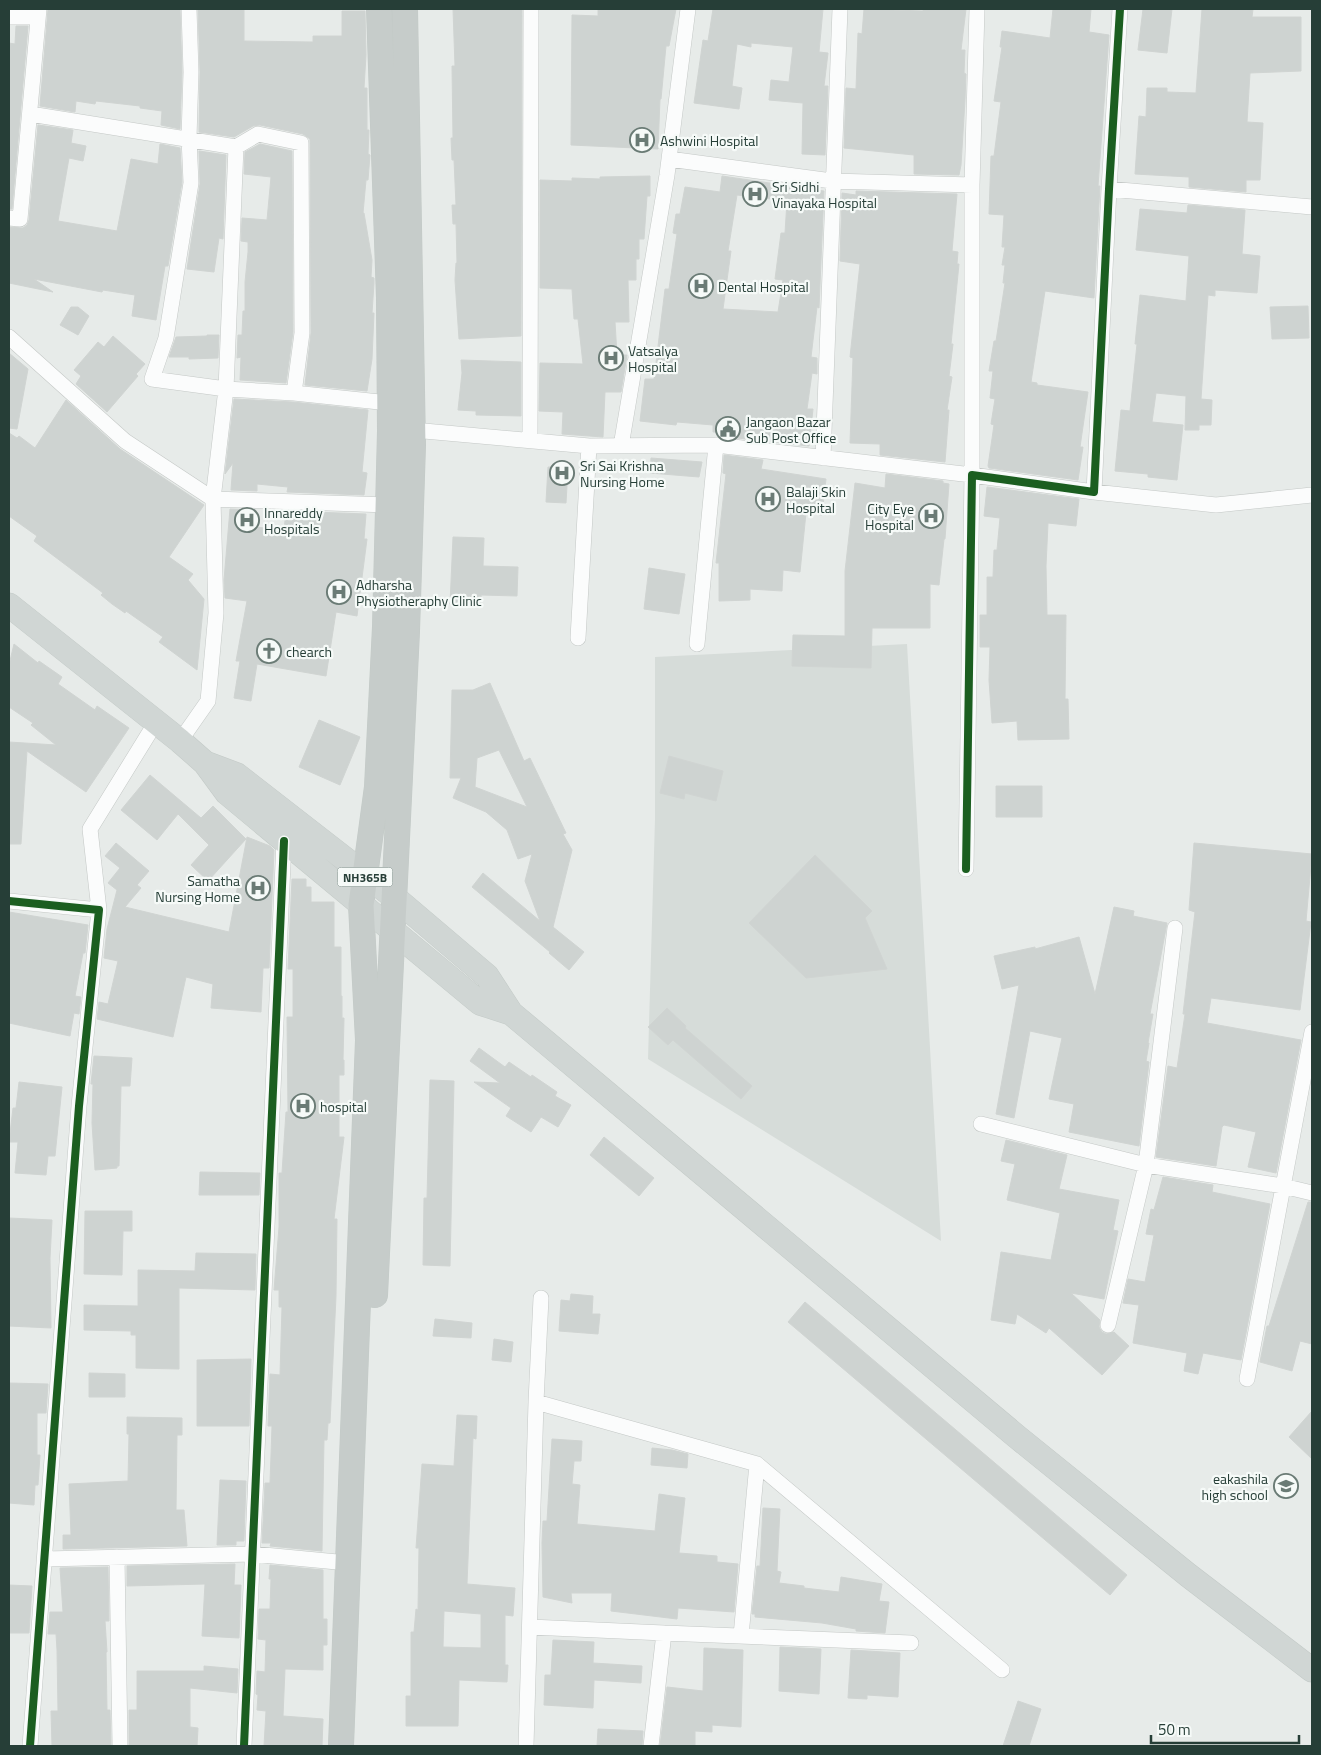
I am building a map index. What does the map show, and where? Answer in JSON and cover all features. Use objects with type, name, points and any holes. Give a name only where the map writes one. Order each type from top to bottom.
[{"type":"highway","name":"NH365B","points":[[341,1746],[368,1040],[361,905],[377,787],[385,627],[388,505],[389,298],[379,9]]},
{"type":"highway","name":"NH365B","points":[[358,1746],[364,1542],[407,631],[413,430],[405,9]]},
{"type":"main road","points":[[9,605],[180,741],[205,763],[227,793],[480,1003],[511,1013]]},
{"type":"main road","points":[[205,763],[237,775],[394,897],[487,976],[511,1013],[1016,1436],[1188,1575],[1312,1670]]},
{"type":"street","points":[[189,9],[191,183],[166,338],[152,379],[226,389],[294,393],[389,403]]},
{"type":"street","points":[[530,440],[531,9]]},
{"type":"street","points":[[621,446],[669,159],[688,9]]},
{"type":"street","points":[[823,458],[840,9]]},
{"type":"street","points":[[966,869],[972,475],[972,185],[977,9]]},
{"type":"street","points":[[1094,492],[1120,9]]},
{"type":"street","points":[[9,17],[38,13],[20,219],[9,218]]},
{"type":"street","points":[[30,114],[236,147],[258,134],[301,143],[302,333],[294,393]]},
{"type":"street","points":[[180,741],[208,700],[216,613],[213,499],[226,389],[236,147]]},
{"type":"street","points":[[669,159],[832,181],[972,185]]},
{"type":"street","points":[[1109,189],[1312,207]]},
{"type":"street","points":[[9,337],[125,441],[213,499],[388,505]]},
{"type":"street","points":[[413,430],[589,446],[716,446],[1216,505],[1312,495]]},
{"type":"street","points":[[578,638],[589,446]]},
{"type":"street","points":[[697,644],[716,446]]},
{"type":"street","points":[[30,1746],[79,1106],[99,910],[90,828],[156,722]]},
{"type":"street","points":[[244,1746],[284,841]]},
{"type":"street","points":[[9,901],[99,910]]},
{"type":"street","points":[[1108,1325],[1146,1164],[1175,928]]},
{"type":"street","points":[[1247,1379],[1312,1032]]},
{"type":"street","points":[[981,1124],[1146,1164],[1283,1186],[1312,1193]]},
{"type":"street","points":[[526,1746],[536,1402],[541,1298]]},
{"type":"street","points":[[536,1402],[758,1464],[1002,1670]]},
{"type":"street","points":[[742,1636],[758,1464]]},
{"type":"street","points":[[45,1559],[253,1554],[348,1563]]},
{"type":"street","points":[[117,1556],[120,1746]]},
{"type":"street","points":[[530,1626],[912,1643]]},
{"type":"street","points":[[651,1746],[664,1633]]},
{"type":"shaded area","points":[[907,644],[941,1241],[648,1059],[655,819],[655,657]]},
{"type":"building","points":[[48,9],[180,9],[182,72],[180,129],[161,125],[162,111],[140,108],[140,106],[96,101],[95,104],[76,101],[75,112],[40,106]]},
{"type":"building","points":[[198,9],[244,9],[244,41],[313,42],[313,36],[342,36],[342,11],[365,11],[366,55],[364,88],[367,88],[368,154],[370,155],[363,213],[372,260],[371,277],[374,278],[372,359],[367,391],[305,385],[311,333],[310,139],[303,134],[260,125],[253,126],[234,137],[199,132]]},
{"type":"building","points":[[453,9],[522,9],[521,336],[459,339],[455,280],[457,263],[456,224],[453,224],[452,205],[456,205],[451,138],[453,138],[452,66],[455,66]]},
{"type":"building","points":[[598,9],[676,9],[669,46],[666,46],[660,99],[658,149],[571,145],[572,15],[598,16]]},
{"type":"building","points":[[713,9],[823,9],[819,52],[828,53],[824,86],[828,86],[825,155],[802,154],[803,103],[769,100],[771,80],[789,82],[793,47],[751,43],[751,47],[737,44],[732,86],[742,88],[739,109],[694,103],[703,40],[708,41]]},
{"type":"building","points":[[864,9],[923,11],[923,9],[966,9],[961,50],[965,50],[964,73],[966,74],[959,175],[914,174],[914,155],[844,148],[846,88],[856,89],[858,33],[862,34]]},
{"type":"building","points":[[1053,9],[1091,9],[1089,32],[1109,35],[1098,186],[1100,186],[1094,298],[1045,291],[1031,382],[1037,383],[1037,385],[1088,392],[1080,447],[1083,447],[1078,480],[989,468],[988,466],[994,425],[991,424],[995,399],[990,398],[993,371],[989,371],[994,341],[996,341],[1005,283],[1003,283],[1005,265],[1002,265],[1005,247],[1002,247],[1004,215],[989,214],[991,156],[994,156],[1001,102],[994,101],[1002,47],[1000,47],[1002,31],[1050,38]]},
{"type":"building","points":[[1143,9],[1172,9],[1167,53],[1138,50]]},
{"type":"building","points":[[1202,9],[1253,9],[1252,17],[1301,17],[1301,71],[1250,73],[1247,122],[1263,123],[1260,180],[1246,180],[1246,192],[1189,187],[1189,177],[1135,174],[1139,116],[1146,117],[1147,88],[1167,88],[1167,92],[1196,93]]},
{"type":"building","points":[[16,26],[28,26],[12,209],[9,209],[9,43],[15,44]]},
{"type":"building","points":[[38,125],[73,130],[71,143],[86,146],[83,161],[69,158],[58,221],[117,231],[131,159],[158,164],[160,144],[180,148],[182,182],[168,266],[165,266],[156,320],[132,316],[135,295],[103,290],[102,292],[34,279],[53,292],[9,283],[9,227],[23,228],[29,220]]},
{"type":"building","points":[[260,144],[292,151],[293,332],[286,383],[240,380],[241,357],[237,358],[238,335],[242,335],[243,311],[245,311],[248,252],[248,242],[241,241],[242,218],[267,220],[271,177],[244,174],[245,152]]},
{"type":"building","points":[[199,151],[226,155],[223,239],[219,238],[214,272],[187,269],[200,184]]},
{"type":"building","points":[[650,176],[650,196],[647,196],[644,239],[639,239],[639,259],[636,259],[636,280],[628,280],[629,322],[615,322],[617,355],[627,355],[621,392],[605,392],[603,437],[562,434],[563,412],[539,411],[540,363],[583,364],[578,319],[574,319],[572,289],[540,288],[540,180],[572,181],[572,178],[600,179],[600,177]]},
{"type":"building","points":[[722,176],[824,191],[819,308],[817,307],[811,357],[817,358],[817,374],[812,373],[807,409],[813,409],[809,446],[719,436],[719,432],[713,432],[713,425],[677,422],[676,425],[640,421],[645,379],[654,379],[665,289],[669,289],[677,234],[673,233],[676,214],[680,214],[685,187],[720,192]],"holes":[[[737,195],[787,201],[785,233],[781,233],[775,279],[783,280],[778,312],[723,309],[731,251],[728,251]]]},
{"type":"building","points":[[856,191],[957,194],[952,251],[958,252],[957,264],[959,264],[951,344],[953,344],[949,376],[952,377],[947,410],[949,410],[945,462],[880,455],[880,444],[850,443],[853,358],[850,357],[860,264],[840,261],[842,193],[856,195]]},
{"type":"building","points":[[1188,205],[1245,210],[1242,254],[1260,256],[1257,293],[1215,290],[1215,296],[1208,295],[1201,399],[1212,400],[1211,425],[1199,425],[1199,430],[1185,430],[1186,396],[1156,393],[1152,422],[1183,425],[1177,480],[1148,477],[1148,474],[1115,471],[1121,410],[1130,411],[1140,295],[1186,301],[1189,256],[1136,250],[1140,209],[1187,213]]},
{"type":"building","points":[[1308,306],[1309,338],[1272,339],[1270,307]]},
{"type":"building","points":[[71,307],[78,307],[89,316],[78,335],[60,325]]},
{"type":"building","points":[[219,335],[218,358],[189,359],[189,357],[169,357],[176,337]]},
{"type":"building","points":[[113,336],[145,364],[136,374],[138,376],[107,412],[76,384],[81,376],[74,370],[98,342],[104,347]]},
{"type":"building","points":[[9,353],[28,369],[17,429],[9,428]]},
{"type":"building","points":[[461,360],[521,362],[521,416],[476,415],[476,411],[458,410],[462,373]]},
{"type":"building","points":[[234,399],[293,402],[368,410],[362,472],[367,473],[364,495],[287,492],[288,487],[257,484],[257,491],[231,490],[233,463],[225,474]]},
{"type":"building","points":[[66,400],[120,449],[204,505],[169,557],[193,574],[188,580],[204,599],[197,670],[159,642],[163,637],[126,611],[125,613],[112,604],[101,595],[103,593],[34,541],[37,536],[9,516],[9,433],[17,438],[19,436],[35,448]]},
{"type":"building","points":[[724,455],[763,460],[761,469],[826,479],[822,515],[806,513],[800,572],[783,570],[782,591],[750,589],[750,600],[719,601],[719,563],[716,563],[726,474],[723,473]]},
{"type":"building","points":[[651,458],[702,462],[699,477],[650,473]]},
{"type":"building","points":[[548,467],[568,468],[566,503],[546,502]]},
{"type":"building","points":[[886,474],[943,481],[943,483],[949,484],[939,585],[930,584],[930,628],[872,628],[871,668],[792,666],[793,635],[845,636],[845,571],[855,483],[885,488]]},
{"type":"building","points":[[987,487],[1079,499],[1076,526],[1048,523],[1046,566],[1047,615],[1066,615],[1065,699],[1068,699],[1069,739],[1018,740],[1017,721],[992,723],[989,680],[990,647],[980,647],[980,615],[987,615],[987,577],[993,577],[994,550],[997,550],[1000,518],[984,516]]},
{"type":"building","points":[[230,509],[256,510],[255,527],[284,530],[286,511],[366,514],[364,539],[367,539],[357,616],[336,612],[326,676],[257,664],[251,701],[234,698],[240,661],[236,661],[247,601],[225,598],[224,580]]},
{"type":"building","points":[[453,537],[484,538],[483,566],[518,567],[517,596],[481,595],[481,605],[450,604]]},
{"type":"building","points":[[649,568],[685,574],[679,614],[644,609]]},
{"type":"building","points":[[14,644],[38,663],[39,661],[62,677],[58,684],[95,710],[97,706],[129,728],[86,792],[27,751],[21,844],[9,844],[9,742],[56,745],[31,725],[33,723],[9,707],[9,665]]},
{"type":"building","points":[[490,683],[524,761],[530,758],[566,833],[563,834],[572,850],[553,927],[584,952],[569,970],[472,887],[483,873],[540,921],[525,881],[532,854],[518,859],[507,830],[486,812],[453,798],[461,778],[450,778],[452,690],[473,690]],"holes":[[[499,750],[527,807],[475,787],[477,758]]]},
{"type":"building","points":[[319,720],[360,737],[340,785],[299,767]]},
{"type":"building","points":[[669,756],[723,771],[716,801],[685,793],[684,799],[660,793]]},
{"type":"building","points":[[150,775],[201,818],[213,806],[246,839],[208,881],[191,865],[209,845],[178,814],[157,840],[121,810]]},
{"type":"building","points":[[996,786],[1042,786],[1042,817],[996,817]]},
{"type":"building","points":[[247,837],[270,846],[274,850],[269,968],[263,968],[261,1012],[211,1008],[213,984],[186,977],[173,1037],[97,1019],[99,1002],[108,1004],[118,961],[104,958],[107,929],[117,890],[108,883],[120,868],[105,856],[116,843],[149,871],[137,885],[141,888],[125,907],[229,932]]},
{"type":"building","points":[[1194,843],[1312,854],[1306,921],[1311,922],[1300,1010],[1211,998],[1207,1023],[1301,1040],[1276,1173],[1248,1167],[1256,1132],[1224,1125],[1222,1127],[1216,1166],[1156,1157],[1168,1066],[1177,1068],[1185,1014],[1183,1014],[1195,912],[1189,910]]},
{"type":"building","points":[[815,855],[872,911],[865,918],[887,969],[806,978],[749,923]]},
{"type":"building","points":[[292,879],[306,879],[306,887],[311,887],[311,902],[334,902],[334,947],[341,947],[344,1075],[339,1075],[339,1137],[344,1137],[334,1219],[337,1219],[336,1296],[330,1423],[328,1423],[327,1440],[324,1440],[322,1551],[270,1546],[271,1543],[262,1543],[265,1483],[270,1483],[272,1426],[268,1426],[270,1374],[280,1375],[282,1307],[279,1307],[279,1290],[274,1290],[279,1227],[279,1173],[282,1173],[286,1112],[288,1112],[287,1017],[293,1017],[293,969],[288,969]]},
{"type":"building","points":[[1114,907],[1134,911],[1133,916],[1167,923],[1150,1014],[1153,1014],[1146,1061],[1149,1062],[1139,1146],[1069,1132],[1074,1104],[1049,1099],[1062,1038],[1030,1031],[1014,1118],[996,1114],[1019,985],[1002,989],[994,956],[1035,947],[1035,949],[1079,937],[1095,994]]},
{"type":"building","points":[[9,912],[88,925],[85,953],[83,953],[75,996],[81,997],[79,1014],[74,1013],[70,1036],[9,1023]]},
{"type":"building","points":[[667,1008],[686,1026],[685,1028],[752,1086],[741,1099],[673,1040],[668,1045],[648,1027]]},
{"type":"building","points":[[479,1048],[505,1067],[509,1062],[531,1077],[532,1075],[557,1092],[555,1096],[571,1105],[558,1127],[541,1117],[531,1132],[506,1116],[511,1108],[474,1082],[500,1083],[470,1061]]},
{"type":"building","points":[[94,1056],[132,1058],[130,1086],[121,1086],[119,1166],[117,1168],[95,1170],[92,1123],[93,1084],[91,1084]]},
{"type":"building","points":[[430,1080],[454,1081],[450,1266],[423,1265],[424,1198],[427,1198]]},
{"type":"building","points":[[19,1082],[62,1087],[55,1156],[48,1156],[46,1175],[15,1173],[18,1142],[9,1142],[13,1108],[16,1108]]},
{"type":"building","points":[[604,1137],[654,1178],[639,1196],[590,1155]]},
{"type":"building","points":[[1006,1140],[1067,1155],[1059,1189],[1119,1200],[1113,1230],[1118,1231],[1104,1299],[1071,1293],[1100,1320],[1099,1327],[1102,1332],[1106,1334],[1114,1332],[1129,1346],[1102,1375],[1049,1328],[1046,1333],[1017,1314],[1015,1324],[991,1320],[1001,1252],[1051,1260],[1060,1213],[1007,1200],[1015,1164],[1001,1161]]},
{"type":"building","points":[[200,1172],[260,1173],[259,1195],[199,1195]]},
{"type":"building","points":[[1163,1177],[1213,1185],[1212,1192],[1270,1204],[1241,1360],[1203,1353],[1198,1374],[1184,1371],[1187,1353],[1133,1343],[1139,1305],[1123,1303],[1128,1279],[1145,1282],[1154,1235],[1146,1234],[1151,1209],[1154,1210]]},
{"type":"building","points":[[1308,1202],[1312,1202],[1312,1344],[1300,1341],[1292,1371],[1260,1362],[1267,1326],[1269,1326]]},
{"type":"building","points":[[85,1211],[132,1211],[132,1231],[123,1231],[122,1275],[84,1274]]},
{"type":"building","points":[[9,1218],[52,1220],[50,1258],[51,1328],[9,1326]]},
{"type":"building","points":[[196,1253],[256,1254],[255,1290],[179,1288],[179,1369],[136,1368],[136,1335],[131,1335],[131,1331],[84,1330],[84,1305],[138,1306],[138,1270],[195,1271]]},
{"type":"building","points":[[571,1294],[593,1296],[592,1314],[600,1314],[598,1334],[559,1331],[561,1300],[570,1301]]},
{"type":"building","points":[[805,1302],[1127,1575],[1110,1595],[788,1322]]},
{"type":"building","points":[[435,1319],[472,1323],[471,1338],[433,1336]]},
{"type":"building","points":[[494,1339],[513,1342],[511,1362],[492,1360]]},
{"type":"building","points":[[251,1359],[249,1426],[197,1426],[197,1360]]},
{"type":"building","points":[[89,1373],[125,1374],[125,1397],[89,1397]]},
{"type":"building","points":[[9,1383],[48,1384],[46,1413],[37,1413],[37,1455],[40,1455],[38,1485],[35,1485],[34,1505],[9,1503]]},
{"type":"building","points":[[1312,1411],[1312,1459],[1289,1437]]},
{"type":"building","points":[[457,1415],[477,1416],[476,1439],[473,1438],[467,1584],[515,1588],[513,1616],[505,1615],[505,1665],[508,1665],[507,1682],[459,1680],[458,1726],[406,1726],[406,1696],[411,1696],[411,1632],[414,1632],[416,1609],[418,1610],[419,1548],[416,1548],[422,1464],[454,1466]],"holes":[[[444,1611],[481,1614],[481,1648],[443,1647]]]},
{"type":"building","points":[[127,1417],[182,1418],[182,1435],[177,1435],[176,1510],[184,1510],[187,1546],[63,1549],[63,1535],[71,1535],[69,1484],[128,1481],[129,1434],[127,1434]]},
{"type":"building","points":[[552,1439],[582,1441],[581,1461],[574,1461],[572,1484],[580,1485],[577,1524],[655,1531],[659,1494],[685,1498],[679,1553],[717,1556],[717,1562],[738,1564],[734,1612],[678,1608],[677,1619],[611,1611],[612,1593],[571,1593],[572,1603],[543,1597],[543,1521],[547,1521]]},
{"type":"building","points":[[652,1448],[688,1454],[687,1468],[651,1465]]},
{"type":"building","points":[[220,1480],[246,1481],[244,1541],[236,1541],[236,1545],[217,1545]]},
{"type":"building","points":[[763,1508],[780,1509],[777,1571],[781,1572],[779,1583],[839,1592],[841,1577],[882,1584],[879,1601],[889,1602],[885,1633],[856,1631],[856,1629],[822,1623],[755,1617],[755,1614],[752,1614],[757,1566],[760,1566]]},
{"type":"building","points":[[235,1564],[234,1585],[241,1585],[239,1638],[202,1636],[205,1584],[127,1586],[127,1566]]},
{"type":"building","points":[[270,1565],[323,1570],[323,1619],[327,1619],[327,1645],[323,1645],[323,1670],[285,1669],[283,1716],[323,1719],[322,1746],[264,1746],[266,1711],[257,1710],[258,1695],[256,1694],[257,1671],[265,1672],[266,1640],[258,1639],[259,1609],[270,1609]]},
{"type":"building","points":[[108,1567],[109,1621],[105,1621],[107,1710],[110,1710],[111,1746],[52,1746],[51,1711],[58,1711],[57,1650],[56,1634],[48,1634],[50,1612],[63,1612],[60,1568]]},
{"type":"building","points":[[9,1585],[32,1586],[29,1633],[9,1633]]},
{"type":"building","points":[[553,1640],[594,1642],[593,1663],[642,1666],[641,1683],[594,1680],[593,1708],[544,1705],[545,1675],[551,1675]]},
{"type":"building","points":[[780,1647],[821,1649],[819,1694],[779,1691]]},
{"type":"building","points":[[704,1648],[743,1650],[741,1727],[712,1725],[712,1732],[695,1731],[695,1746],[660,1746],[667,1687],[703,1691]]},
{"type":"building","points":[[851,1650],[900,1653],[898,1697],[867,1695],[867,1699],[848,1698]]},
{"type":"building","points":[[204,1666],[238,1669],[237,1693],[190,1688],[190,1727],[198,1728],[197,1746],[129,1746],[129,1710],[137,1710],[137,1671],[204,1671]]},
{"type":"building","points":[[1018,1701],[1041,1709],[1029,1746],[1003,1746]]},
{"type":"building","points":[[598,1729],[643,1731],[642,1746],[597,1746]]},
{"type":"cycle path","points":[[966,869],[972,475],[1094,492],[1120,9]]},
{"type":"cycle path","points":[[244,1746],[284,841]]},
{"type":"cycle path","points":[[9,901],[99,910],[79,1106],[30,1746]]},
{"type":"place","name":"Ashwini Hospital","points":[[642,140]]},
{"type":"place","name":"Sri Sidhi Vinayaka Hospital","points":[[755,194]]},
{"type":"place","name":"Dental Hospital","points":[[701,286]]},
{"type":"place","name":"Vatsalya Hospital","points":[[611,358]]},
{"type":"place","name":"Jangaon Bazar Sub Post Office","points":[[728,429]]},
{"type":"place","name":"Sri Sai Krishna Nursing Home","points":[[562,473]]},
{"type":"place","name":"Balaji Skin Hospital","points":[[768,499]]},
{"type":"place","name":"City Eye Hospital","points":[[931,516]]},
{"type":"place","name":"Innareddy Hospitals","points":[[247,520]]},
{"type":"place","name":"Adharsha Physiotheraphy Clinic","points":[[339,592]]},
{"type":"place","name":"chearch","points":[[269,651]]},
{"type":"place","name":"Samatha Nursing Home","points":[[258,888]]},
{"type":"place","name":"hospital","points":[[303,1106]]},
{"type":"place","name":"eakashila high school","points":[[1286,1486]]}]
